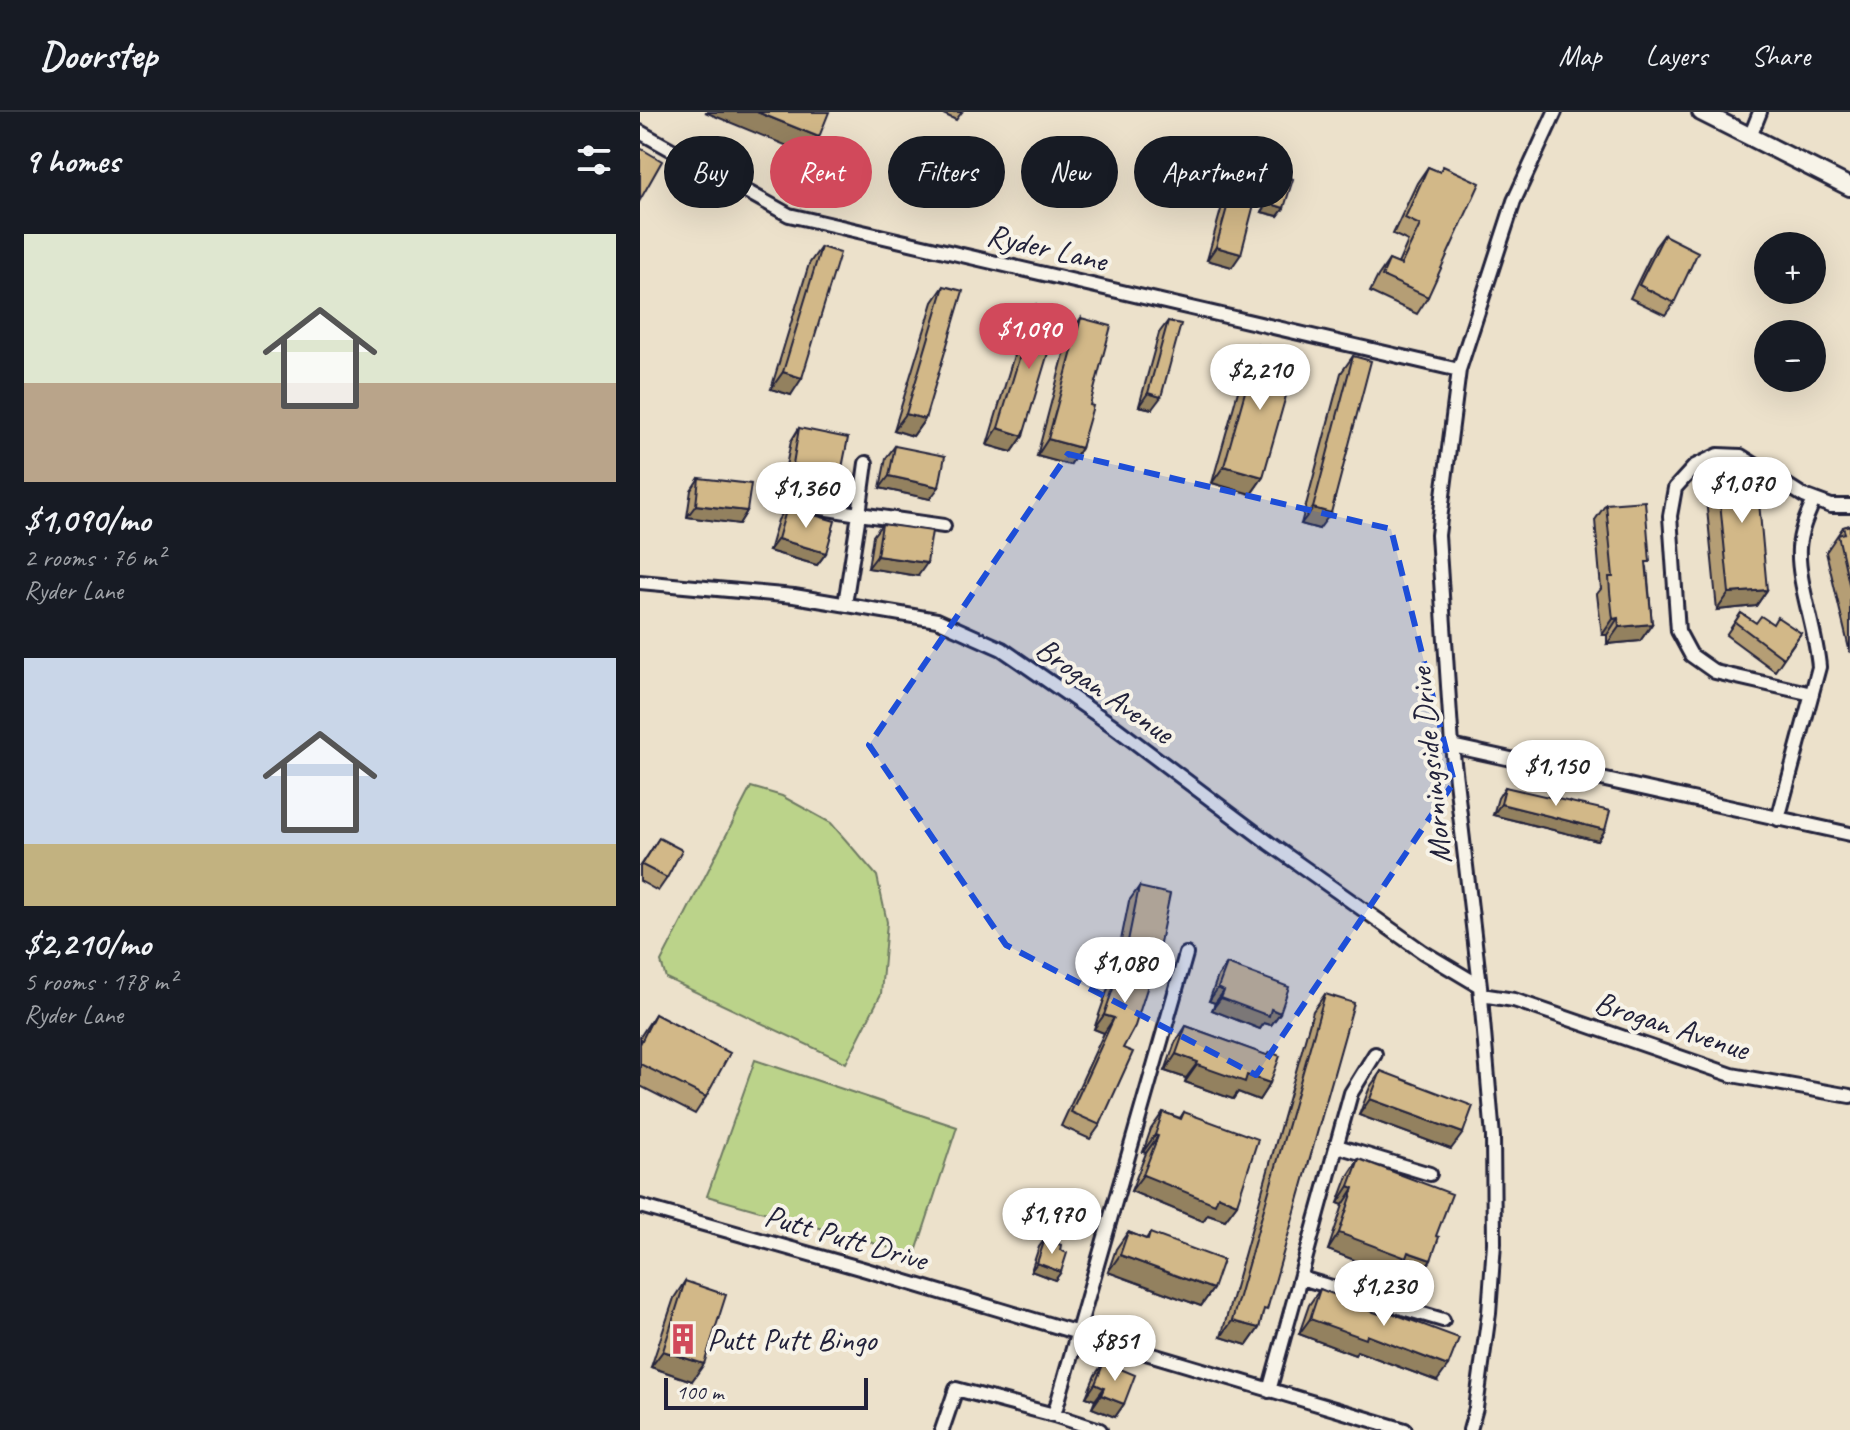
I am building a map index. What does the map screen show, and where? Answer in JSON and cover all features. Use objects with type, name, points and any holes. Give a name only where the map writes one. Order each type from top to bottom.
[{"type":"street","name":"Morningside Drive","points":[[1470,1430],[1489,1313],[1494,1243],[1493,1137],[1481,991],[1452,746],[1438,535],[1459,370],[1514,201],[1555,112]]},
{"type":"street","points":[[1701,112],[1850,187]]},
{"type":"street","points":[[1750,137],[1760,112]]},
{"type":"street","name":"Ryder Lane","points":[[640,132],[789,215],[1459,370]]},
{"type":"street","points":[[1812,694],[1715,672],[1691,655],[1678,631],[1670,516],[1675,488],[1695,466],[1718,455],[1741,456],[1814,500],[1831,506],[1850,506]]},
{"type":"street","points":[[845,604],[866,463]]},
{"type":"street","points":[[1778,819],[1819,667],[1799,561],[1802,528],[1814,500]]},
{"type":"street","points":[[778,501],[944,526]]},
{"type":"street","name":"Brogan Avenue","points":[[640,582],[778,595],[937,620],[1002,649],[1112,725],[1269,843],[1481,991],[1732,1075],[1849,1092]]},
{"type":"street","points":[[1452,746],[1850,834]]},
{"type":"street","points":[[1054,1415],[1186,954]]},
{"type":"street","points":[[1269,1391],[1351,1093],[1375,1054]]},
{"type":"street","points":[[1337,1146],[1430,1174]]},
{"type":"street","name":"Putt Putt Drive","points":[[640,1206],[1405,1430]]},
{"type":"street","points":[[1301,1278],[1443,1320]]},
{"type":"street","points":[[942,1430],[956,1389],[1100,1430]]},
{"type":"highlighted area","points":[[1068,454],[1391,529],[1454,782],[1256,1075],[1006,945],[869,745]]},
{"type":"green space","points":[[751,787],[782,796],[831,823],[877,876],[887,922],[881,994],[846,1063],[666,978],[661,962]]},
{"type":"green space","points":[[755,1060],[957,1127],[915,1255],[707,1196]]},
{"type":"building","points":[[757,112],[829,112],[819,136]]},
{"type":"building","points":[[640,148],[662,161],[640,200]]},
{"type":"building","points":[[1443,166],[1480,183],[1428,297],[1382,276],[1389,260],[1401,265],[1420,225],[1405,218],[1428,167],[1440,172]]},
{"type":"building","points":[[1227,208],[1253,208],[1241,254],[1216,247]]},
{"type":"building","points":[[1664,235],[1698,252],[1674,303],[1639,285]]},
{"type":"building","points":[[821,247],[840,253],[802,378],[783,372]]},
{"type":"building","points":[[944,286],[963,291],[925,419],[906,414]]},
{"type":"building","points":[[1035,306],[1060,313],[1023,436],[998,428]]},
{"type":"building","points":[[1081,318],[1111,326],[1081,448],[1048,439]]},
{"type":"building","points":[[1168,321],[1181,324],[1161,397],[1148,393]]},
{"type":"building","points":[[1258,346],[1297,357],[1263,477],[1224,466]]},
{"type":"building","points":[[1353,356],[1371,361],[1331,513],[1313,508]]},
{"type":"building","points":[[799,428],[848,438],[841,473],[793,464]]},
{"type":"building","points":[[895,446],[945,456],[939,487],[889,476]]},
{"type":"building","points":[[1755,458],[1767,590],[1729,593],[1716,462]]},
{"type":"building","points":[[699,478],[751,484],[747,511],[696,505]]},
{"type":"building","points":[[1645,501],[1650,562],[1646,562],[1652,624],[1619,627],[1618,618],[1613,619],[1610,592],[1609,577],[1613,577],[1606,504]]},
{"type":"building","points":[[787,507],[835,521],[826,553],[778,539]]},
{"type":"building","points":[[882,524],[932,531],[927,563],[877,556]]},
{"type":"building","points":[[1850,525],[1850,588],[1838,535],[1845,533],[1843,527]]},
{"type":"building","points":[[1741,613],[1756,623],[1761,616],[1773,624],[1777,617],[1801,633],[1783,658],[1735,622]]},
{"type":"building","points":[[1505,787],[1610,811],[1605,830],[1501,804]]},
{"type":"building","points":[[659,838],[682,850],[667,878],[642,865]]},
{"type":"building","points":[[1139,887],[1170,894],[1157,957],[1135,1026],[1123,1048],[1133,1052],[1100,1125],[1071,1112],[1114,1018],[1104,1015],[1126,951]]},
{"type":"building","points":[[1227,964],[1289,987],[1280,1013],[1271,1009],[1269,1016],[1221,998],[1224,991],[1218,988]]},
{"type":"building","points":[[1325,994],[1354,1003],[1267,1310],[1264,1309],[1259,1328],[1232,1321]]},
{"type":"building","points":[[655,1014],[730,1053],[706,1097],[640,1064],[640,1044]]},
{"type":"building","points":[[1186,1026],[1269,1056],[1270,1052],[1280,1056],[1270,1083],[1247,1075],[1245,1082],[1176,1054]]},
{"type":"building","points":[[1381,1071],[1473,1106],[1463,1133],[1370,1099]]},
{"type":"building","points":[[1163,1112],[1181,1119],[1184,1112],[1258,1139],[1237,1204],[1218,1196],[1215,1204],[1143,1175],[1158,1136],[1155,1135]]},
{"type":"building","points":[[1359,1159],[1452,1194],[1436,1236],[1439,1237],[1431,1260],[1408,1252],[1406,1258],[1339,1233],[1354,1188],[1349,1186]]},
{"type":"building","points":[[1128,1232],[1148,1240],[1150,1233],[1223,1260],[1213,1289],[1120,1255]]},
{"type":"building","points":[[1045,1239],[1061,1245],[1060,1250],[1067,1253],[1061,1272],[1037,1263]]},
{"type":"building","name":"Putt Putt Bingo","points":[[685,1281],[726,1295],[704,1364],[663,1351]]},
{"type":"building","points":[[1320,1289],[1379,1314],[1381,1309],[1459,1338],[1448,1366],[1367,1335],[1366,1339],[1310,1319]]},
{"type":"building","points":[[1104,1362],[1135,1375],[1124,1404],[1101,1395],[1104,1388],[1095,1384]]},
{"type":"place","name":"Putt Putt Bingo","points":[[683,1339]]}]
